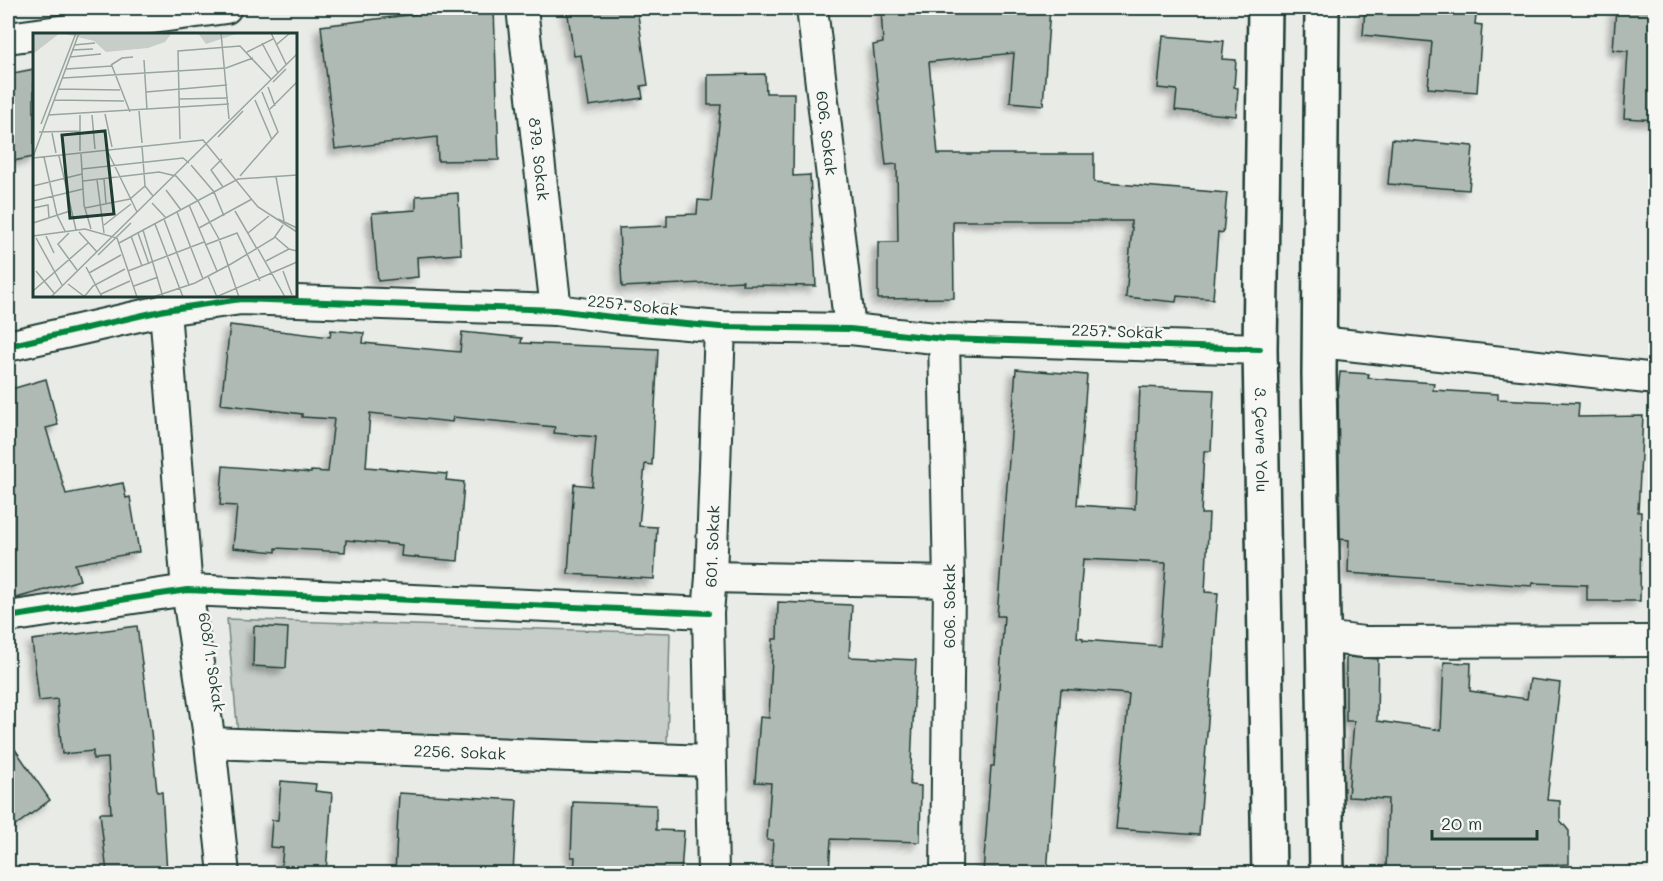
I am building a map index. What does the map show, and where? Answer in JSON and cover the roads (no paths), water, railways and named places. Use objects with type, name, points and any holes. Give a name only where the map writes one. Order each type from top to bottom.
[{"type":"main road","name":"3. Çevre Yolu","points":[[1265,8],[1260,349],[1269,873]]},
{"type":"main road","points":[[1323,8],[1319,375],[1327,873]]},
{"type":"street","points":[[35,33],[143,13],[226,8]]},
{"type":"street","name":"879. Sokak","points":[[522,8],[556,310]]},
{"type":"street","name":"606. Sokak","points":[[812,8],[850,329]]},
{"type":"street","points":[[8,38],[33,33]]},
{"type":"street","name":"2257. Sokak","points":[[8,346],[165,310],[241,298],[556,310],[720,327],[850,329],[944,339],[1260,349]]},
{"type":"street","name":"608/1. Sokak","points":[[165,310],[187,590],[210,743],[224,873]]},
{"type":"street","name":"601. Sokak","points":[[713,873],[709,762],[708,613],[720,327]]},
{"type":"street","name":"606. Sokak","points":[[944,339],[949,582],[946,873]]},
{"type":"street","points":[[1320,342],[1656,379]]},
{"type":"street","points":[[711,577],[949,582]]},
{"type":"street","points":[[8,617],[187,590],[708,613]]},
{"type":"street","points":[[1323,637],[1364,642],[1656,641]]},
{"type":"street","name":"2256. Sokak","points":[[210,743],[709,762]]}]
